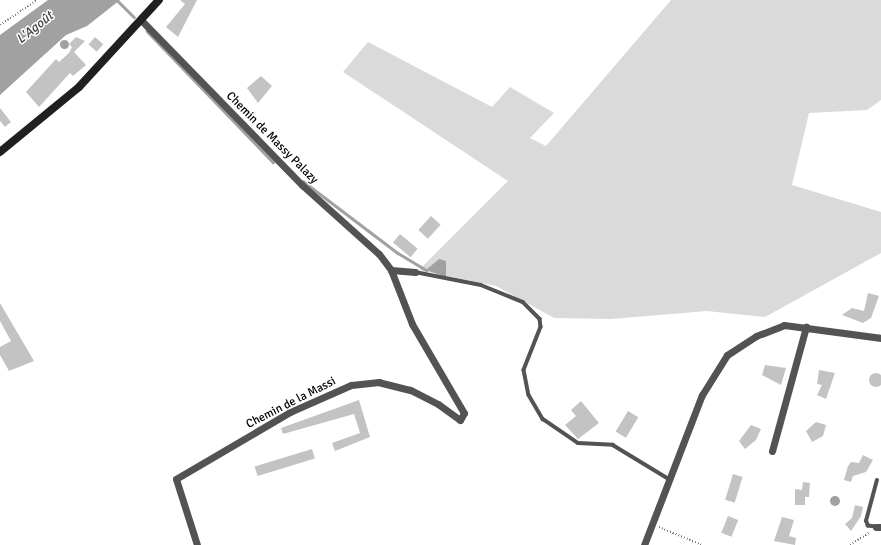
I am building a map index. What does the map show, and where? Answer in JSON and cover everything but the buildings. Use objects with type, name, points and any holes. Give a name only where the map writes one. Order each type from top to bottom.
[{"type":"main road","points":[[0,152],[79,87],[159,0]]},
{"type":"street","name":"Chemin de Massy Palazy","points":[[141,20],[302,185],[363,238],[391,270]]},
{"type":"street","points":[[391,270],[415,272]]},
{"type":"street","name":"Chemin de la Massi","points":[[197,545],[176,479],[290,412],[351,385],[379,382],[410,390],[438,404],[460,420],[464,413],[412,324],[391,270]]},
{"type":"street","points":[[644,545],[702,395],[721,361],[756,336],[784,325],[806,326],[881,338]]},
{"type":"street","points":[[772,451],[806,326]]},
{"type":"lane","points":[[415,272],[481,285],[523,302],[540,319],[541,327],[524,370],[529,395],[543,419],[578,443],[613,445],[670,480]]},
{"type":"lane","points":[[877,480],[866,521],[868,526],[879,527]]},
{"type":"path","points":[[0,25],[37,0]]},
{"type":"path","points":[[653,524],[682,540],[702,545]]},
{"type":"path","points":[[850,545],[879,527]]},
{"type":"shaded area","points":[[671,0],[881,0],[881,100],[867,110],[809,113],[792,185],[881,212],[881,253],[765,317],[707,311],[611,319],[554,318],[496,286],[419,270],[508,181],[343,72],[368,42],[492,107],[510,87],[554,113],[530,138],[546,146]]},
{"type":"water","name":"L'Agoût","points":[[48,0],[120,0],[87,26],[66,35],[0,95],[0,35]]},
{"type":"water","points":[[62,40],[66,40],[68,44],[66,48],[62,48],[60,46],[60,42]]},
{"type":"water","points":[[439,259],[446,261],[446,277],[426,270]]},
{"type":"water","points":[[835,496],[840,501],[835,506],[830,501]]},
{"type":"waterway","points":[[117,0],[134,17]]},
{"type":"waterway","points":[[147,31],[273,162]]},
{"type":"waterway","points":[[303,181],[398,253],[426,270]]}]
